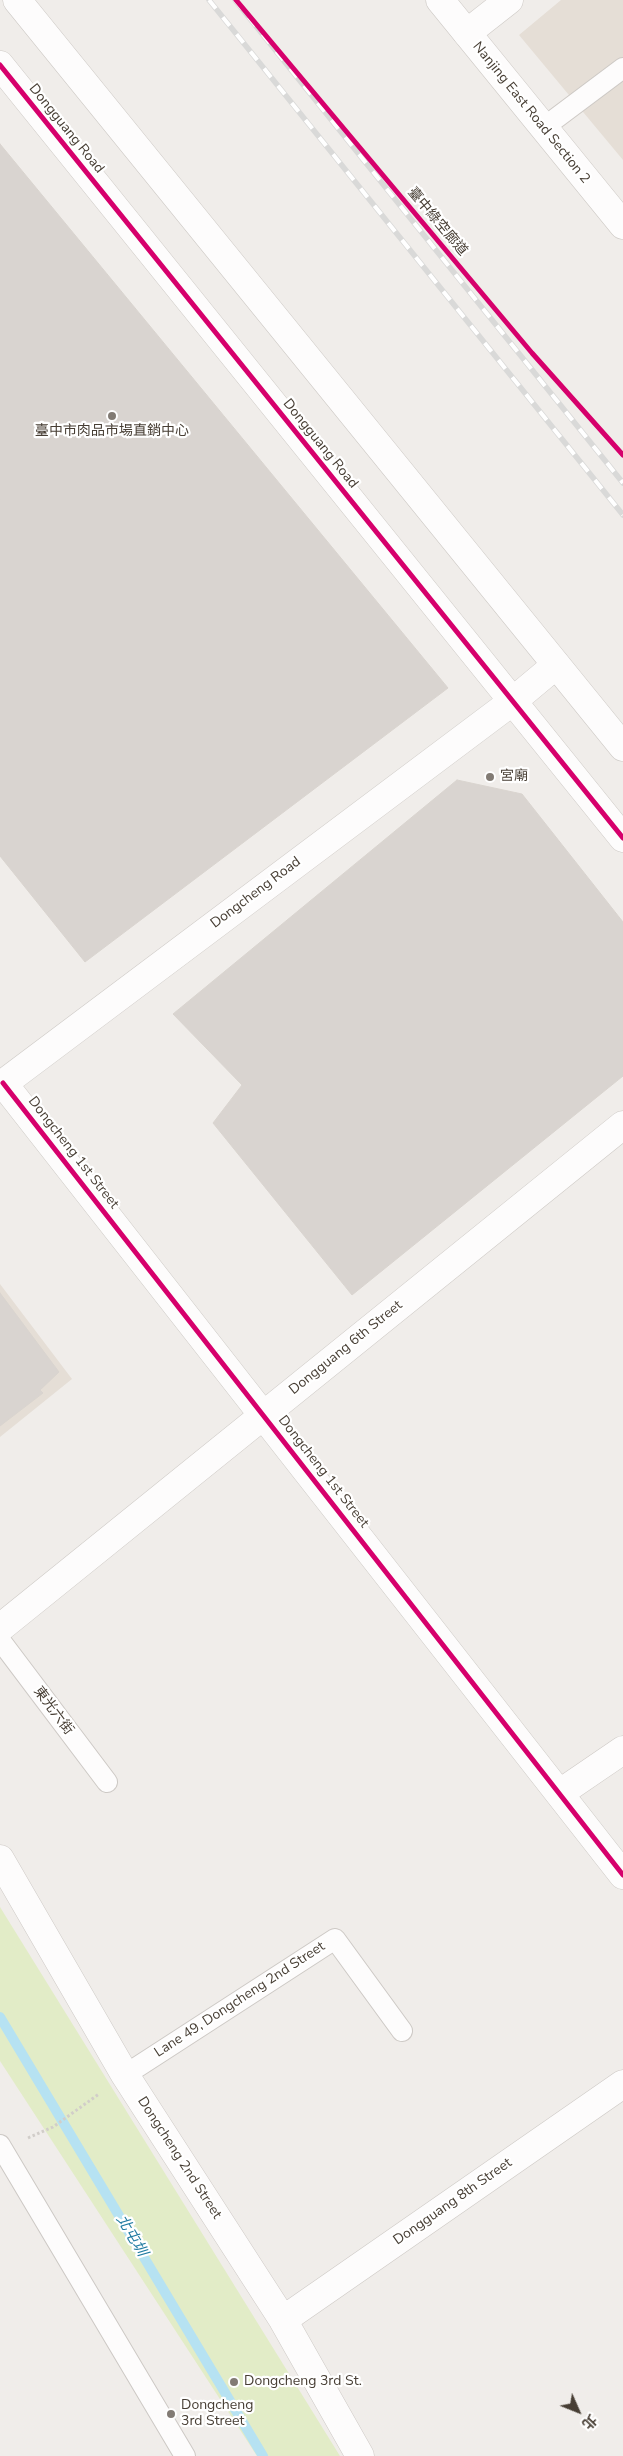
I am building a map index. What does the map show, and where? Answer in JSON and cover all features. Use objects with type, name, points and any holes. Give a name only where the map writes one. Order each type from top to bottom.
[{"type":"street","points":[[17,0],[623,747]]},
{"type":"street","name":"Nanjing East Road Section 2","points":[[440,0],[623,226]]},
{"type":"street","points":[[467,33],[509,0]]},
{"type":"street","name":"Dongguang Road","points":[[0,65],[623,838]]},
{"type":"street","name":"Dongcheng Road","points":[[2,1085],[513,701],[556,665]]},
{"type":"street","name":"Dongcheng 1st Street","points":[[2,1085],[264,1414],[623,1875]]},
{"type":"street","name":"Dongguang 6th Street","points":[[0,1628],[623,1126]]},
{"type":"street","points":[[560,1793],[623,1750]]},
{"type":"street","name":"Dongcheng 2nd Street","points":[[0,1859],[125,2075],[283,2320],[360,2456]]},
{"type":"street","name":"Dongguang 8th Street","points":[[283,2320],[623,2084]]},
{"type":"lane","points":[[543,128],[623,68]]},
{"type":"lane","name":"東光六街","points":[[0,1640],[107,1782]]},
{"type":"lane","name":"Lane 49, Dongcheng 2nd Street","points":[[125,2075],[335,1939],[402,2031]]},
{"type":"lane","points":[[1,2148],[185,2456]]},
{"type":"path","points":[[53,2127],[91,2099]]},
{"type":"shaded area","points":[[561,0],[623,0],[623,160],[519,35]]},
{"type":"shaded area","points":[[0,1284],[72,1379],[0,1437]]},
{"type":"green space","points":[[0,1907],[340,2456],[257,2456],[0,2061]]},
{"type":"building","name":"臺中市肉品市場直銷中心","points":[[0,144],[448,688],[85,962],[0,856]]},
{"type":"building","points":[[457,780],[522,794],[623,922],[623,1076],[352,1295],[213,1123],[242,1085],[173,1014]]},
{"type":"building","points":[[0,1293],[59,1372],[40,1390],[43,1393],[0,1426]]},
{"type":"waterway","name":"北屯圳","points":[[0,2017],[263,2456]]},
{"type":"railway","points":[[209,0],[623,515]]},
{"type":"railway","points":[[235,0],[623,483]]},
{"type":"cycle path","name":"臺中綠空廊道","points":[[236,0],[532,353],[623,455]]},
{"type":"cycle path","points":[[0,65],[623,838]]},
{"type":"cycle path","points":[[3,1083],[623,1875]]},
{"type":"place","name":"臺中市肉品市場直銷中心","points":[[112,416]]},
{"type":"place","name":"宮廟","points":[[490,777]]},
{"type":"place","name":"Dongcheng 3rd St.","points":[[234,2382]]},
{"type":"place","name":"Dongcheng 3rd Street","points":[[171,2414]]}]
